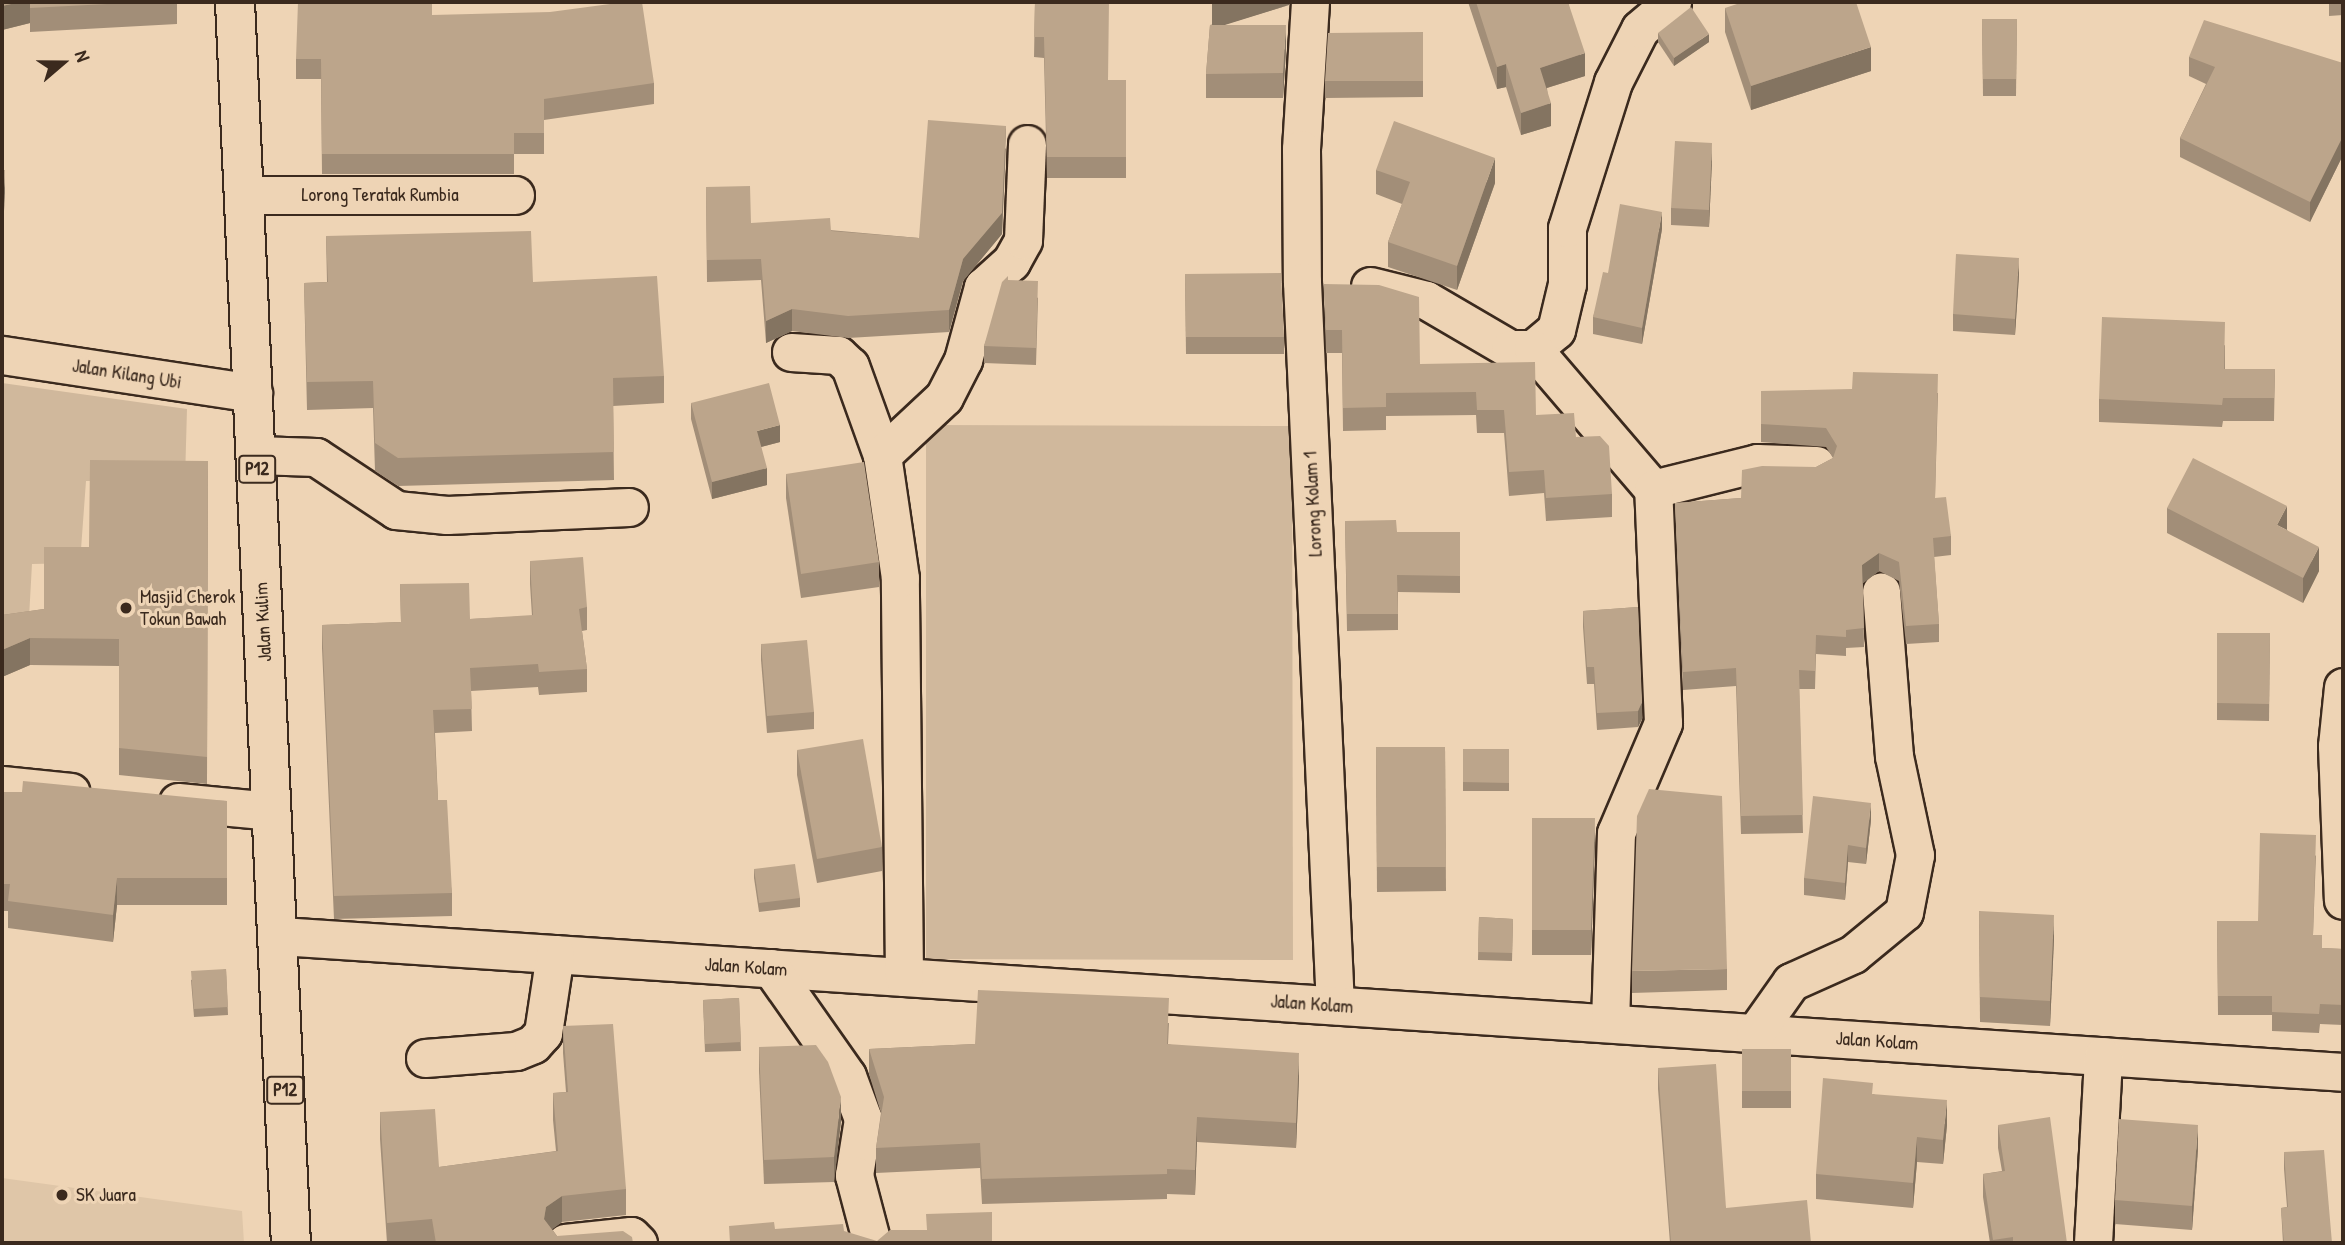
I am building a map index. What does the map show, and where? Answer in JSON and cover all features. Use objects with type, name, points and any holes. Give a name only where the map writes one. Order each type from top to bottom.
[{"type":"main road","name":"Jalan Kulim","points":[[234,2],[245,195],[271,811],[280,936],[291,1243]]},
{"type":"street","name":"Lorong Kolam 1","points":[[1310,2],[1301,149],[1302,282],[1335,1006]]},
{"type":"street","points":[[1302,282],[1382,287],[1426,300],[1510,349],[1533,349],[1556,330],[1567,284],[1567,228],[1613,82],[1640,29],[1672,2]]},
{"type":"street","points":[[882,455],[944,397],[963,360],[983,287],[1011,262],[1023,240],[1027,144]]},
{"type":"street","name":"Lorong Teratak Rumbia","points":[[245,195],[515,195]]},
{"type":"street","points":[[1533,349],[1653,489],[1662,723],[1616,833],[1610,1023]]},
{"type":"street","points":[[791,352],[838,355],[850,366],[882,455],[900,578],[904,977]]},
{"type":"street","name":"Jalan Kilang Ubi","points":[[2,355],[253,393]]},
{"type":"street","points":[[256,455],[316,457],[396,510],[447,515],[629,507]]},
{"type":"street","points":[[1653,489],[1756,463],[1816,466]]},
{"type":"street","points":[[1755,1033],[1791,982],[1853,954],[1904,912],[1914,855],[1894,756],[1881,592]]},
{"type":"street","points":[[2343,687],[2337,746],[2343,900]]},
{"type":"street","points":[[2,785],[108,795]]},
{"type":"street","points":[[149,799],[271,811]]},
{"type":"street","name":"Jalan Kolam","points":[[280,936],[2343,1072]]},
{"type":"street","points":[[425,1058],[516,1051],[533,1044],[543,1033],[555,954]]},
{"type":"street","points":[[772,968],[851,1087],[863,1119],[854,1175],[872,1243]]},
{"type":"street","points":[[2093,1243],[2104,1056]]},
{"type":"street","points":[[565,1243],[631,1236],[638,1243]]},
{"type":"shaded area","points":[[2,383],[187,409],[185,480],[86,481],[80,563],[32,564],[28,636],[2,638]]},
{"type":"shaded area","points":[[926,425],[1292,426],[1293,960],[926,959]]},
{"type":"shaded area","name":"SK Juara","points":[[2,1178],[242,1211],[244,1243],[2,1243]]},
{"type":"building","points":[[2,2],[20,2],[2,6]]},
{"type":"building","points":[[30,2],[146,2],[30,8]]},
{"type":"building","points":[[298,2],[432,2],[432,15],[550,12],[642,2],[654,83],[544,99],[544,133],[514,133],[514,154],[322,154],[321,59],[296,59]]},
{"type":"building","points":[[1035,2],[1109,2],[1108,80],[1126,80],[1126,157],[1047,157],[1044,37],[1034,37]]},
{"type":"building","points":[[1476,2],[1568,2],[1585,53],[1540,68],[1551,103],[1521,113],[1506,64],[1497,67]]},
{"type":"building","points":[[1743,2],[1856,2],[1871,47],[1751,86],[1725,8]]},
{"type":"building","points":[[1691,7],[1709,34],[1674,58],[1658,33]]},
{"type":"building","points":[[1982,19],[2017,19],[2016,79],[1983,79]]},
{"type":"building","points":[[2204,20],[2343,63],[2343,136],[2310,202],[2180,138],[2215,67],[2189,57]]},
{"type":"building","points":[[1210,25],[1286,25],[1283,73],[1206,74]]},
{"type":"building","points":[[1423,32],[1423,81],[1325,81],[1328,33]]},
{"type":"building","points":[[928,120],[1006,126],[1002,213],[963,259],[949,310],[848,316],[792,309],[766,321],[761,259],[707,260],[706,187],[750,186],[751,223],[830,218],[831,231],[919,238]]},
{"type":"building","points":[[1394,121],[1495,158],[1457,266],[1388,242],[1410,182],[1376,170]]},
{"type":"building","points":[[1675,141],[1712,143],[1709,210],[1671,208]]},
{"type":"building","points":[[2,170],[5,170],[2,225]]},
{"type":"building","points":[[1620,204],[1662,212],[1642,328],[1593,317],[1603,272],[1608,273]]},
{"type":"building","points":[[531,231],[533,282],[657,276],[664,376],[613,378],[614,452],[398,458],[375,443],[373,381],[307,382],[304,283],[328,282],[326,236]]},
{"type":"building","points":[[1956,254],[2019,258],[2015,319],[1953,314]]},
{"type":"building","points":[[1281,273],[1284,337],[1186,337],[1185,274]]},
{"type":"building","points":[[1008,276],[1008,280],[1038,281],[1036,348],[984,346],[1002,282]]},
{"type":"building","points":[[1324,284],[1379,285],[1419,297],[1420,364],[1535,362],[1536,415],[1574,413],[1576,437],[1600,436],[1609,446],[1612,494],[1546,498],[1544,470],[1509,472],[1504,410],[1477,410],[1476,392],[1386,393],[1386,407],[1343,408],[1342,330],[1326,330]]},
{"type":"building","points":[[2102,317],[2225,322],[2224,369],[2275,369],[2274,398],[2223,398],[2222,405],[2099,399]]},
{"type":"building","points":[[1853,372],[1938,374],[1935,498],[1946,497],[1951,536],[1933,538],[1939,624],[1906,626],[1899,562],[1879,553],[1862,565],[1864,628],[1846,630],[1846,637],[1816,635],[1815,671],[1799,670],[1803,815],[1741,816],[1736,668],[1683,672],[1675,503],[1741,498],[1742,470],[1762,466],[1816,467],[1833,458],[1837,446],[1826,428],[1761,424],[1761,391],[1852,389]]},
{"type":"building","points":[[769,383],[780,425],[757,431],[767,468],[712,482],[691,403]]},
{"type":"building","points":[[2193,458],[2287,506],[2277,525],[2319,547],[2303,578],[2167,508]]},
{"type":"building","name":"Masjid Cherok Tokun Bawah","points":[[90,460],[208,461],[207,757],[119,748],[119,639],[30,638],[2,650],[2,615],[44,609],[44,547],[89,547]]},
{"type":"building","points":[[864,462],[879,562],[801,574],[786,474]]},
{"type":"building","points":[[1396,520],[1397,532],[1460,532],[1460,576],[1397,575],[1398,614],[1347,614],[1345,521]]},
{"type":"building","points":[[583,557],[587,607],[579,609],[587,669],[539,672],[538,664],[470,668],[472,709],[433,710],[438,800],[447,800],[452,893],[334,896],[322,625],[401,622],[400,584],[469,583],[470,619],[533,615],[530,561]]},
{"type":"building","points":[[1638,607],[1642,702],[1638,711],[1597,713],[1594,667],[1587,667],[1583,611]]},
{"type":"building","points":[[2217,633],[2270,633],[2269,704],[2217,703]]},
{"type":"building","points":[[807,640],[814,712],[767,716],[761,644]]},
{"type":"building","points":[[863,739],[882,847],[817,859],[797,750]]},
{"type":"building","points":[[1376,747],[1445,747],[1446,867],[1377,867]]},
{"type":"building","points":[[1463,749],[1509,749],[1509,783],[1463,782]]},
{"type":"building","points":[[23,781],[227,801],[227,878],[117,878],[113,915],[8,901],[10,884],[2,884],[2,792],[22,792]]},
{"type":"building","points":[[1649,789],[1722,796],[1727,969],[1632,971],[1637,816]]},
{"type":"building","points":[[1813,796],[1871,803],[1866,848],[1848,845],[1845,883],[1804,878]]},
{"type":"building","points":[[1532,818],[1595,818],[1591,930],[1532,930]]},
{"type":"building","points":[[2260,833],[2316,835],[2313,935],[2322,935],[2322,948],[2343,949],[2343,1005],[2320,1004],[2319,1014],[2272,1012],[2272,996],[2218,996],[2217,921],[2258,921]]},
{"type":"building","points":[[795,864],[800,898],[759,903],[754,869]]},
{"type":"building","points":[[1979,911],[2054,915],[2050,1001],[1980,997]]},
{"type":"building","points":[[1479,917],[1513,919],[1512,953],[1478,952]]},
{"type":"building","points":[[226,969],[228,1007],[194,1009],[191,971]]},
{"type":"building","points":[[978,990],[1169,998],[1167,1044],[1299,1053],[1296,1123],[1197,1117],[1195,1170],[1167,1169],[1167,1174],[982,1179],[980,1143],[876,1148],[884,1097],[869,1049],[975,1044]]},
{"type":"building","points":[[739,998],[741,1042],[705,1044],[703,1000]]},
{"type":"building","points":[[613,1024],[626,1189],[562,1196],[546,1207],[544,1219],[557,1236],[623,1231],[632,1237],[633,1243],[436,1243],[432,1219],[387,1223],[380,1112],[435,1109],[439,1167],[558,1151],[553,1093],[568,1092],[563,1026]]},
{"type":"building","points":[[816,1045],[828,1062],[841,1097],[834,1157],[764,1160],[759,1047]]},
{"type":"building","points":[[1742,1049],[1791,1049],[1791,1091],[1742,1091]]},
{"type":"building","points":[[1716,1064],[1726,1208],[1807,1200],[1811,1243],[1671,1243],[1658,1068]]},
{"type":"building","points":[[1823,1078],[1873,1083],[1872,1094],[1947,1100],[1943,1140],[1917,1137],[1913,1183],[1816,1174]]},
{"type":"building","points":[[2050,1117],[2067,1243],[2013,1243],[2013,1237],[1993,1240],[1983,1174],[2005,1171],[1998,1125]]},
{"type":"building","points":[[2119,1119],[2198,1125],[2192,1206],[2115,1200]]},
{"type":"building","points":[[2324,1150],[2332,1243],[2284,1243],[2281,1208],[2288,1207],[2284,1152]]},
{"type":"building","points":[[992,1212],[992,1241],[1058,1243],[730,1243],[729,1226],[774,1222],[775,1229],[843,1224],[844,1231],[877,1241],[890,1230],[927,1230],[926,1214]]},
{"type":"place","name":"Masjid Cherok Tokun Bawah","points":[[126,608]]},
{"type":"place","name":"SK Juara","points":[[62,1195]]}]
